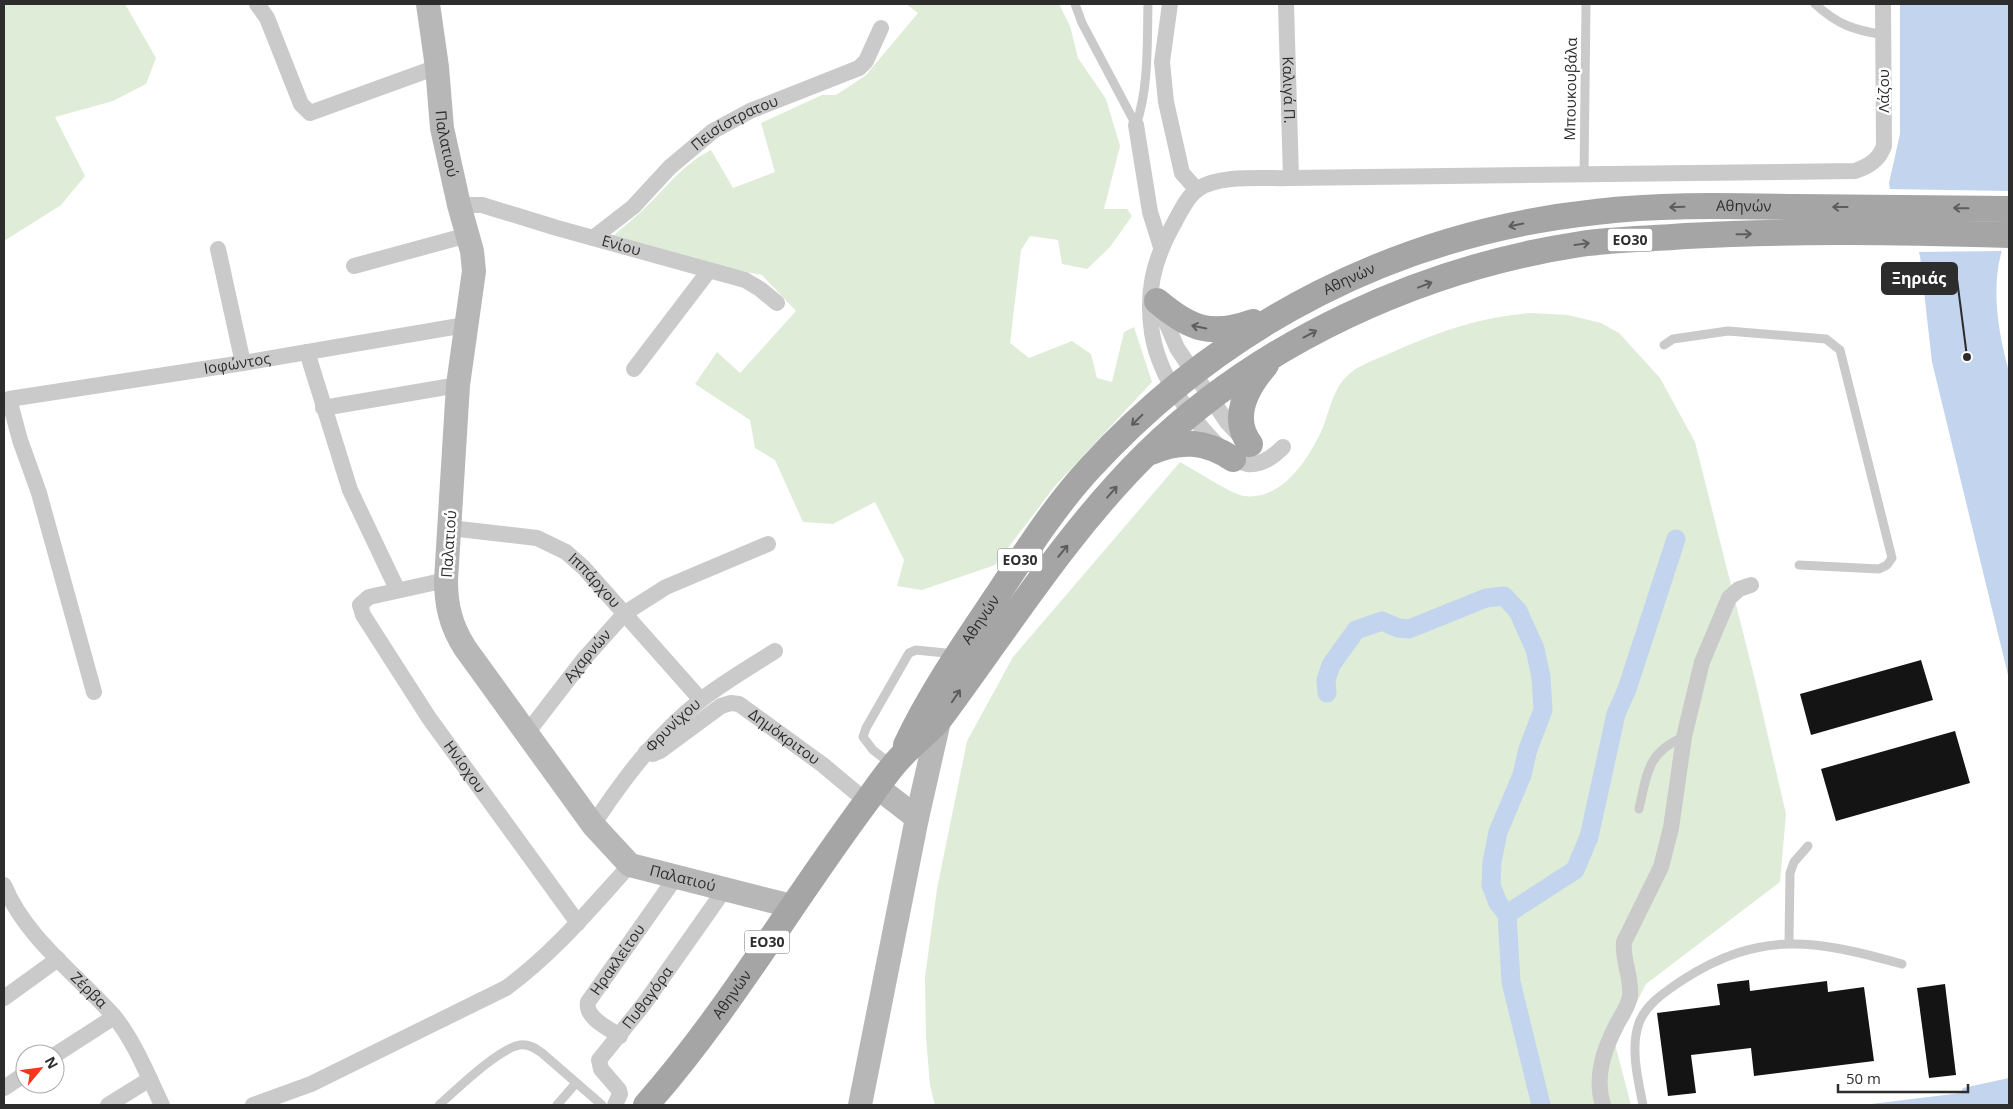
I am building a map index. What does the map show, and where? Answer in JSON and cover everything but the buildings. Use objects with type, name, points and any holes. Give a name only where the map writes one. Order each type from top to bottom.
[{"type":"main road","name":"Αθηνών","points":[[930,716],[957,654],[1062,502],[1120,437],[1183,379],[1240,338],[1314,295],[1392,259],[1440,244],[1539,220],[1637,208],[1709,206],[1889,220],[2009,235]]},
{"type":"main road","name":"Αθηνών","points":[[646,1105],[729,998],[791,906],[930,716],[1080,529],[1146,455],[1201,406],[1245,373],[1284,348],[1358,311],[1421,287],[1540,251],[1602,242],[1718,235],[2009,209]]},
{"type":"main road","points":[[1153,292],[1180,320],[1200,329],[1221,330],[1281,315]]},
{"type":"main road","points":[[1146,455],[1177,444],[1192,443],[1242,451],[1240,424],[1242,408],[1253,382],[1269,362],[1284,348]]},
{"type":"street","points":[[257,4],[267,18],[301,104],[310,113],[437,67]]},
{"type":"street","name":"Παλατιού","points":[[428,4],[437,67],[442,128],[459,205],[468,235],[474,271],[458,385],[446,580],[448,614],[457,635],[527,733],[594,825],[630,865],[791,906]]},
{"type":"street","points":[[1170,4],[1162,62],[1166,102],[1182,173],[1197,190]]},
{"type":"street","name":"Καλιγά Π.","points":[[1286,4],[1291,178]]},
{"type":"street","name":"Λάζου","points":[[1584,175],[1855,171],[1863,168],[1880,155],[1884,146],[1883,4]]},
{"type":"street","name":"Πεισίστρατου","points":[[593,238],[633,207],[670,167],[713,131],[750,111],[859,68],[866,61],[882,28]]},
{"type":"street","points":[[1136,125],[1150,212],[1161,247]]},
{"type":"street","points":[[1242,451],[1206,432],[1201,406],[1183,379],[1163,370],[1152,333],[1153,292],[1161,247],[1181,210],[1197,190],[1224,180],[1584,175]]},
{"type":"street","name":"Ενίου","points":[[459,205],[482,204],[753,284],[777,303]]},
{"type":"street","points":[[354,266],[468,235]]},
{"type":"street","points":[[218,249],[243,363]]},
{"type":"street","points":[[634,369],[708,272]]},
{"type":"street","points":[[1153,292],[1176,348],[1183,379],[1201,406],[1233,430],[1242,451]]},
{"type":"street","name":"Ιοφώντος","points":[[94,692],[39,493],[20,440],[9,399],[243,363],[465,325]]},
{"type":"street","points":[[307,352],[350,490],[397,589],[446,580]]},
{"type":"street","points":[[323,408],[458,385]]},
{"type":"street","name":"Ιππάρχου","points":[[450,528],[537,538],[551,543],[566,552],[584,568],[701,700]]},
{"type":"street","name":"Αχαρνών","points":[[527,733],[584,659],[625,613],[666,587],[768,544]]},
{"type":"street","points":[[1603,1105],[1600,1090],[1601,1066],[1607,1043],[1630,998],[1629,980],[1623,952],[1624,942],[1661,867],[1671,828],[1684,737],[1702,662],[1723,610],[1735,592],[1751,585]]},
{"type":"street","name":"Ηνίοχου","points":[[397,589],[374,594],[360,605],[367,622],[415,698],[578,923]]},
{"type":"street","name":"Φρυνίχου","points":[[594,825],[618,787],[646,752],[701,700],[775,651]]},
{"type":"street","name":"Δημόκριτου","points":[[646,752],[653,754],[660,751],[722,706],[731,703],[739,704],[823,765],[872,794]]},
{"type":"street","points":[[860,1105],[917,818],[930,716]]},
{"type":"street","points":[[872,794],[917,818]]},
{"type":"street","points":[[253,1105],[311,1084],[506,988],[539,962],[578,923],[630,865]]},
{"type":"street","name":"Ηρακλείτου","points":[[620,1036],[590,1014],[587,1008],[588,1002],[676,877]]},
{"type":"street","name":"Πυθαγόρα","points":[[615,1105],[620,1094],[619,1090],[598,1064],[599,1060],[644,1004],[725,889]]},
{"type":"street","name":"Ζέρβα","points":[[5,890],[21,915],[58,959],[114,1017],[150,1079],[162,1105]]},
{"type":"street","points":[[4,998],[58,959]]},
{"type":"street","points":[[65,1049],[114,1017]]},
{"type":"street","points":[[108,1105],[150,1079]]},
{"type":"street","points":[[4,1088],[15,1081]]},
{"type":"lane","points":[[1075,4],[1082,23],[1136,125]]},
{"type":"lane","points":[[1136,125],[1142,110],[1148,4]]},
{"type":"lane","name":"Μπουκουβάλα","points":[[1584,175],[1586,4]]},
{"type":"lane","points":[[1815,4],[1830,18],[1853,30],[1884,35]]},
{"type":"lane","points":[[1664,345],[1674,339],[1690,335],[1728,331],[1826,339],[1840,350],[1892,558],[1887,565],[1879,569],[1799,565]]},
{"type":"lane","points":[[896,762],[867,743],[863,737],[866,728],[910,653],[916,650],[957,654]]},
{"type":"lane","points":[[1640,809],[1647,774],[1654,757],[1671,742],[1684,737]]},
{"type":"lane","points":[[1789,942],[1790,873],[1794,862],[1808,846]]},
{"type":"lane","points":[[1643,1105],[1635,1042],[1639,1022],[1648,1008],[1689,976],[1726,957],[1756,947],[1789,942],[1847,949],[1902,964]]},
{"type":"lane","points":[[439,1105],[494,1058],[522,1044],[542,1052],[602,1105]]},
{"type":"lane","points":[[557,1105],[576,1083]]},
{"type":"green space","points":[[4,4],[125,4],[156,58],[146,84],[113,101],[55,117],[85,176],[61,205],[4,241]]},
{"type":"green space","points":[[906,4],[1059,4],[1070,26],[1078,58],[1106,99],[1120,146],[1104,209],[1127,209],[1132,216],[1110,247],[1087,269],[1062,264],[1058,240],[1030,236],[1021,250],[1010,343],[1029,358],[1072,341],[1091,354],[1097,378],[1112,382],[1124,332],[1134,327],[1152,382],[1055,486],[995,565],[922,590],[897,586],[904,560],[875,502],[833,524],[803,522],[775,460],[755,448],[750,420],[695,384],[717,352],[740,373],[796,311],[762,275],[700,263],[612,237],[643,210],[684,168],[711,150],[733,188],[775,172],[761,123],[822,95],[836,95],[866,75],[918,13]]},
{"type":"green space","points":[[1531,313],[1568,315],[1601,323],[1619,333],[1660,378],[1695,442],[1755,680],[1786,814],[1780,882],[1646,984],[1615,1044],[1631,1105],[935,1105],[930,1085],[926,1037],[925,977],[937,889],[967,741],[1013,657],[1180,462],[1244,496],[1257,496],[1270,492],[1281,486],[1291,477],[1308,455],[1321,432],[1337,389],[1354,370],[1404,347],[1457,327],[1492,318]]},
{"type":"water","points":[[1900,4],[2008,4],[2009,232],[1998,266],[1997,302],[2001,338],[2009,372],[2009,679],[1932,362],[1920,256],[1916,242],[1891,197],[1889,183],[1900,134]]},
{"type":"water","points":[[2009,1078],[2009,1105],[1863,1105],[1961,1093],[1963,1088]]},
{"type":"pier","points":[[1887,189],[2009,191],[2009,238],[2004,251],[1916,252],[1889,198]]},
{"type":"waterway","points":[[1541,1105],[1511,982],[1507,914],[1575,870],[1589,837],[1616,714],[1627,689],[1676,539]]},
{"type":"waterway","points":[[1327,693],[1326,680],[1331,665],[1356,630],[1382,621],[1398,628],[1409,629],[1486,598],[1504,596],[1518,611],[1535,649],[1541,677],[1543,710],[1528,749],[1522,775],[1498,832],[1492,862],[1491,885],[1498,903],[1507,914]]},
{"type":"place","name":"Ξηριάς","points":[[1967,357]]}]
